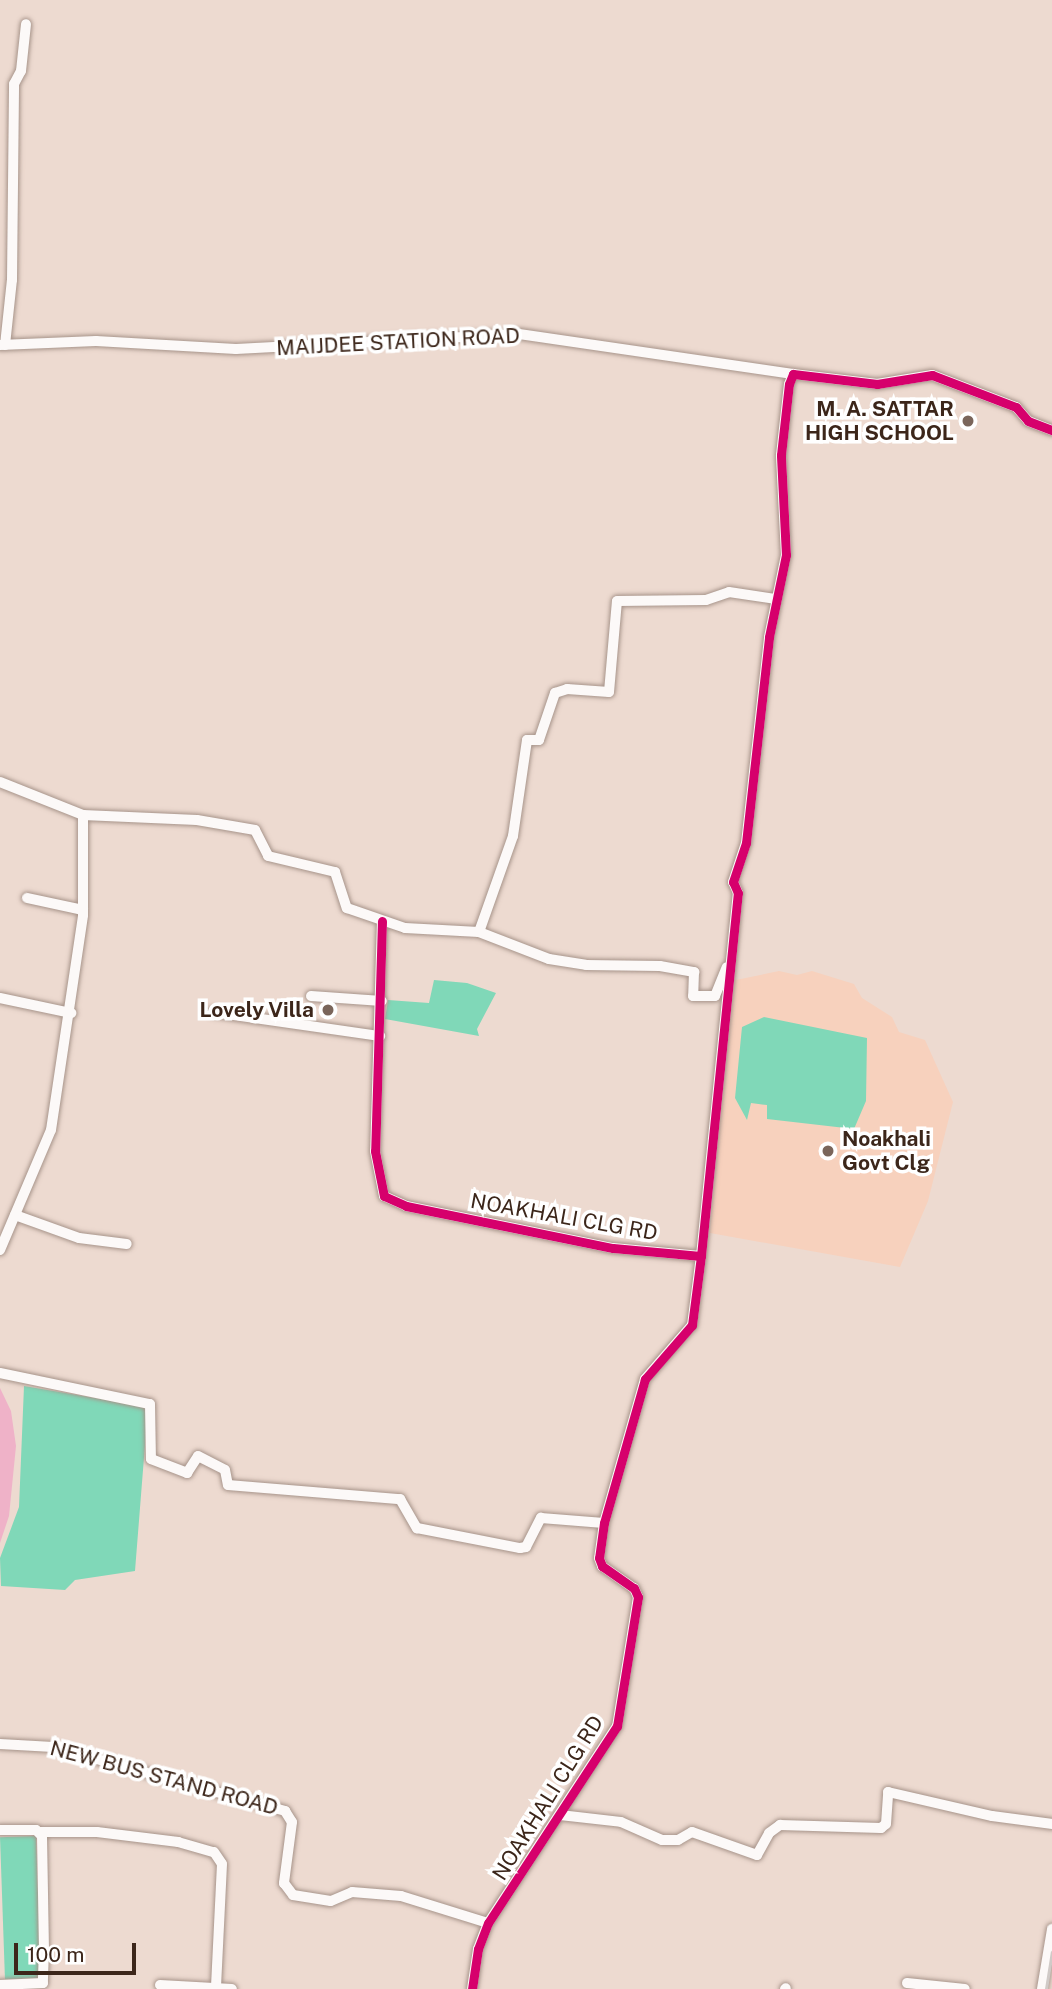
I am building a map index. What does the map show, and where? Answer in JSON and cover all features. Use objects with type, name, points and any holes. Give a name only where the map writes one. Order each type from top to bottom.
[{"type":"street","points":[[3,345],[12,280],[14,84],[21,71],[26,24]]},
{"type":"street","name":"MAIJDEE STATION ROAD","points":[[3,345],[96,341],[236,349],[519,334],[877,384],[932,375],[1016,407],[1028,421],[1052,430]]},
{"type":"street","points":[[701,1256],[729,960],[738,893],[733,882],[746,843],[776,599],[788,540],[783,410],[793,373]]},
{"type":"street","points":[[479,932],[513,836],[527,740],[539,740],[555,693],[567,689],[609,692],[617,601],[682,602],[729,592],[776,599]]},
{"type":"street","points":[[0,782],[83,815],[197,820],[255,830],[268,856],[335,872],[347,908],[405,928],[479,932],[549,959],[694,972],[693,996],[715,996],[729,960]]},
{"type":"street","points":[[0,1250],[51,1130],[71,1013],[83,909],[83,815]]},
{"type":"street","points":[[27,898],[83,909]]},
{"type":"street","name":"NOAKHALI CLG RD","points":[[382,921],[382,1001],[375,1151],[384,1196],[390,1201],[613,1248],[701,1256],[692,1325],[673,1353],[650,1368],[645,1379],[604,1522],[599,1558],[602,1566],[634,1588],[638,1597],[617,1726],[488,1923],[478,1949],[472,1989]]},
{"type":"street","points":[[312,996],[382,1001]]},
{"type":"street","points":[[0,998],[71,1013]]},
{"type":"street","points":[[212,1012],[380,1036]]},
{"type":"street","points":[[15,1214],[79,1238],[127,1244]]},
{"type":"street","points":[[0,1373],[150,1404],[149,1452],[156,1463],[187,1473],[198,1456],[225,1470],[228,1485],[400,1499],[418,1528],[520,1548],[526,1547],[541,1518],[604,1522]]},
{"type":"street","name":"NEW BUS STAND ROAD","points":[[0,1744],[53,1746],[285,1811],[292,1822],[284,1883],[293,1895],[331,1901],[352,1892],[401,1896],[488,1923]]},
{"type":"street","points":[[560,1815],[621,1822],[662,1840],[678,1840],[692,1832],[757,1855],[769,1833],[780,1825],[881,1828],[886,1824],[888,1792],[992,1816],[1052,1824]]},
{"type":"street","points":[[0,1830],[97,1832],[178,1842],[214,1852],[222,1864],[216,1988]]},
{"type":"street","points":[[0,1985],[43,1983],[40,1832]]},
{"type":"street","points":[[1042,1989],[1052,1929]]},
{"type":"street","points":[[907,1983],[965,1989]]},
{"type":"street","points":[[160,1985],[232,1989]]},
{"type":"shaded area","name":"Noakhali Govt Clg","points":[[779,971],[797,975],[812,971],[854,984],[862,998],[892,1017],[899,1032],[925,1040],[953,1102],[928,1201],[900,1267],[710,1233],[731,981]]},
{"type":"shaded area","points":[[434,980],[467,983],[496,993],[477,1029],[479,1036],[385,1019],[388,1000],[429,1003]]},
{"type":"shaded area","points":[[764,1017],[867,1038],[866,1101],[854,1129],[767,1119],[767,1105],[751,1103],[747,1120],[735,1098],[742,1027]]},
{"type":"shaded area","points":[[24,1386],[148,1407],[135,1571],[75,1580],[65,1590],[1,1586],[0,1558],[19,1507]]},
{"type":"shaded area","points":[[0,1388],[11,1411],[16,1446],[9,1516],[0,1543]]},
{"type":"shaded area","points":[[36,1836],[41,1978],[5,1979],[0,1837]]},
{"type":"railway","points":[[1046,1989],[1052,1952]]},
{"type":"cycle path","points":[[701,1256],[738,893],[733,882],[746,843],[769,637],[786,555],[781,455],[789,384],[793,374],[877,384],[932,375],[1016,407],[1028,421],[1052,430]]},
{"type":"cycle path","points":[[382,921],[375,1151],[384,1196],[406,1206],[613,1248],[701,1256],[692,1325],[645,1379],[604,1523],[599,1558],[602,1566],[634,1588],[638,1597],[617,1726],[488,1923],[478,1949],[472,1989]]},
{"type":"place","name":"M. A. SATTAR HIGH SCHOOL","points":[[968,421]]},
{"type":"place","name":"Lovely Villa","points":[[328,1010]]},
{"type":"place","name":"Noakhali Govt Clg","points":[[828,1151]]}]
